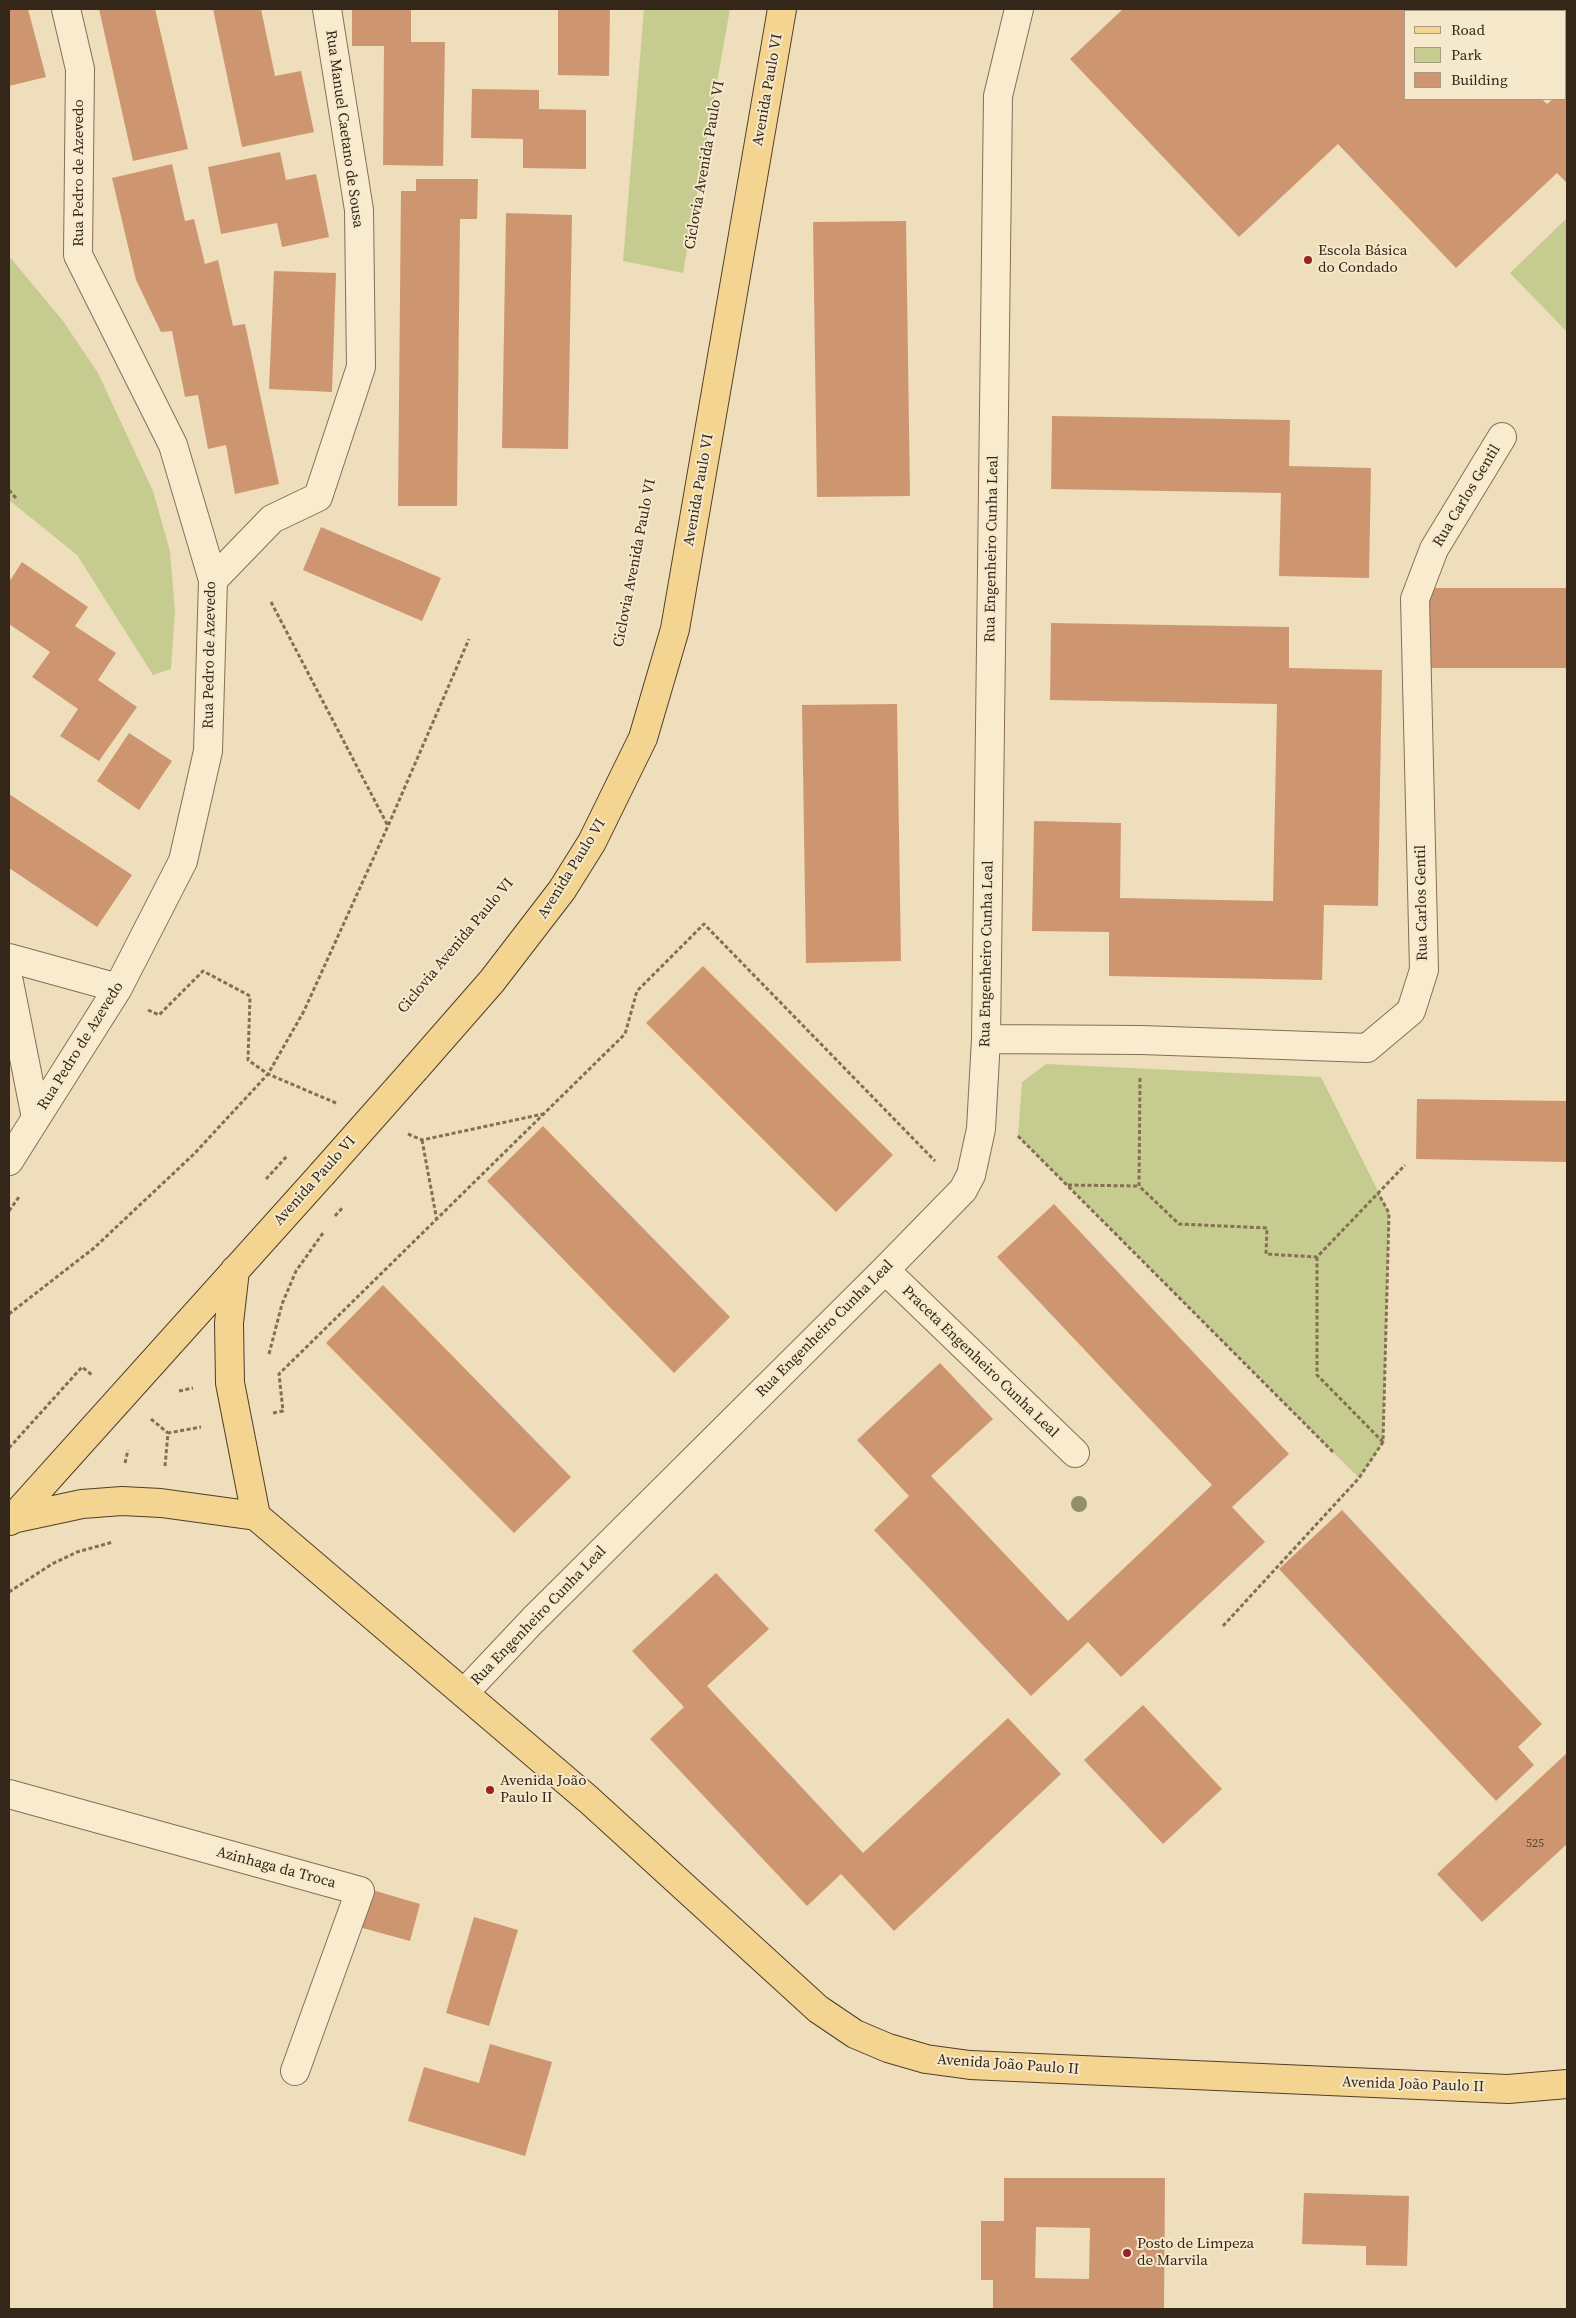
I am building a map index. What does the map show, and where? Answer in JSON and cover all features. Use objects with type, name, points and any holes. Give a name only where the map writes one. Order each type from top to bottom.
[{"type":"main road","name":"Avenida Paulo VI","points":[[10,1520],[322,1174],[492,982],[562,890],[592,842],[643,738],[675,629],[782,9]]},
{"type":"main road","points":[[10,1520],[82,1504],[122,1501],[161,1503],[256,1516],[230,1383],[228,1323],[235,1270]]},
{"type":"main road","name":"Avenida João Paulo II","points":[[256,1516],[589,1800],[818,2009],[856,2034],[888,2048],[926,2059],[970,2065],[1508,2089],[1567,2084]]},
{"type":"street","name":"Rua Pedro de Azevedo","points":[[9,1161],[118,988],[183,861],[208,751],[213,580],[172,445],[78,255],[80,69],[66,9]]},
{"type":"street","name":"Rua Manuel Caetano de Sousa","points":[[213,580],[272,519],[318,497],[360,367],[359,210],[327,9]]},
{"type":"street","name":"Rua Engenheiro Cunha Leal","points":[[464,1693],[533,1620],[885,1270],[963,1190],[971,1175],[981,1129],[986,1039],[998,96],[1018,9]]},
{"type":"street","name":"Rua Carlos Gentil","points":[[986,1039],[1141,1040],[1366,1048],[1411,1011],[1424,970],[1415,599],[1434,549],[1502,437]]},
{"type":"street","points":[[9,958],[118,988]]},
{"type":"street","points":[[9,982],[36,1118]]},
{"type":"street","name":"Praceta Engenheiro Cunha Leal","points":[[885,1270],[1075,1454]]},
{"type":"street","name":"Azinhaga da Troca","points":[[9,1794],[360,1891],[295,2070]]},
{"type":"path","points":[[9,490],[16,498]]},
{"type":"path","points":[[271,602],[388,826]]},
{"type":"path","points":[[9,1314],[94,1248],[194,1154],[268,1074],[304,1011],[388,826],[469,639]]},
{"type":"path","points":[[153,1421],[168,1433],[283,1411],[279,1374],[437,1221],[625,1034],[637,991],[704,924],[963,1190]]},
{"type":"path","points":[[145,1009],[158,1015],[203,971],[211,975],[250,996],[248,1060],[268,1074]]},
{"type":"path","points":[[1139,1186],[1141,1040]]},
{"type":"path","points":[[981,1129],[1018,1136],[1333,1452]]},
{"type":"path","points":[[422,1140],[437,1221]]},
{"type":"path","points":[[1383,1442],[1317,1375],[1317,1257],[1405,1165]]},
{"type":"path","points":[[1068,1185],[1139,1186],[1178,1224],[1267,1228],[1266,1254],[1317,1257]]},
{"type":"path","points":[[1223,1626],[1359,1478],[1383,1442],[1388,1213],[1378,1193]]},
{"type":"path","points":[[329,1224],[335,1216]]},
{"type":"path","points":[[175,1396],[180,1390],[266,1379],[271,1343],[282,1304],[296,1271],[324,1232]]},
{"type":"path","points":[[9,1448],[82,1367],[94,1376]]},
{"type":"path","points":[[148,1427],[159,1415]]},
{"type":"path","points":[[161,1503],[168,1433]]},
{"type":"path","points":[[9,1592],[52,1564],[77,1552],[119,1540],[125,1452],[131,1446]]},
{"type":"green space","points":[[644,9],[730,9],[683,273],[623,261]]},
{"type":"green space","points":[[1567,218],[1567,332],[1510,273]]},
{"type":"green space","points":[[9,256],[63,321],[98,373],[153,491],[170,551],[175,611],[171,669],[153,675],[77,555],[9,500]]},
{"type":"green space","points":[[1046,1064],[1321,1077],[1389,1213],[1383,1442],[1359,1478],[1018,1136],[1022,1082]]},
{"type":"building","points":[[9,9],[28,9],[46,77],[9,86]]},
{"type":"building","points":[[99,9],[155,9],[188,149],[133,161]]},
{"type":"building","points":[[213,9],[261,9],[275,76],[301,71],[314,132],[242,147]]},
{"type":"building","points":[[352,9],[411,9],[411,42],[445,42],[443,166],[383,165],[384,46],[352,46]]},
{"type":"building","points":[[558,9],[610,9],[609,76],[558,75]]},
{"type":"building","points":[[1123,9],[1521,9],[1404,10],[1404,100],[1543,100],[1547,104],[1552,100],[1566,100],[1566,94],[1567,183],[1557,173],[1456,268],[1338,144],[1239,237],[1070,59]]},
{"type":"building","points":[[472,89],[539,90],[539,109],[586,110],[586,169],[523,168],[523,139],[471,138]]},
{"type":"building","points":[[280,152],[286,180],[316,174],[329,237],[282,247],[277,223],[221,234],[208,167]]},
{"type":"building","points":[[172,164],[185,221],[194,219],[205,264],[218,260],[233,326],[245,324],[279,484],[235,494],[226,445],[208,449],[198,395],[185,397],[172,331],[161,332],[136,280],[112,178]]},
{"type":"building","points":[[416,179],[478,179],[477,219],[460,219],[457,506],[398,506],[401,191],[416,191]]},
{"type":"building","points":[[506,213],[572,215],[568,449],[502,448]]},
{"type":"building","points":[[906,221],[910,496],[817,497],[813,222]]},
{"type":"building","points":[[274,271],[336,273],[332,392],[269,389]]},
{"type":"building","points":[[1052,416],[1290,420],[1289,466],[1371,468],[1369,578],[1279,576],[1281,493],[1051,489]]},
{"type":"building","points":[[321,527],[441,578],[422,621],[303,570]]},
{"type":"building","points":[[22,562],[88,607],[75,626],[116,653],[98,680],[137,707],[99,761],[60,736],[78,709],[32,677],[50,652],[9,624],[9,582]]},
{"type":"building","points":[[1427,588],[1567,588],[1567,668],[1427,668]]},
{"type":"building","points":[[1051,623],[1289,627],[1289,668],[1382,670],[1378,906],[1324,905],[1322,980],[1109,976],[1109,932],[1032,931],[1034,821],[1121,823],[1120,898],[1273,901],[1277,704],[1050,700]]},
{"type":"building","points":[[897,704],[901,961],[806,963],[802,705]]},
{"type":"building","points":[[129,733],[172,761],[139,810],[97,781]]},
{"type":"building","points":[[9,794],[132,875],[97,927],[9,868]]},
{"type":"building","points":[[703,966],[893,1155],[836,1212],[646,1023]]},
{"type":"building","points":[[1417,1099],[1567,1101],[1567,1162],[1416,1159]]},
{"type":"building","points":[[543,1126],[730,1317],[674,1373],[487,1181]]},
{"type":"building","points":[[1054,1204],[1289,1454],[1232,1507],[1265,1542],[1121,1677],[1088,1642],[1031,1696],[874,1530],[909,1496],[857,1440],[940,1363],[993,1419],[931,1476],[1068,1621],[1212,1485],[997,1257]]},
{"type":"building","points":[[383,1285],[571,1477],[514,1533],[326,1343]]},
{"type":"building","points":[[1342,1510],[1542,1724],[1518,1747],[1534,1765],[1496,1801],[1279,1569]]},
{"type":"building","points":[[716,1573],[769,1629],[707,1686],[863,1853],[1008,1718],[1061,1774],[894,1931],[841,1874],[807,1906],[650,1739],[684,1707],[632,1651]]},
{"type":"building","points":[[1143,1705],[1222,1789],[1163,1844],[1084,1760]]},
{"type":"building","points":[[1567,1753],[1567,1844],[1482,1922],[1437,1874]]},
{"type":"building","points":[[369,1889],[420,1904],[410,1941],[359,1927]]},
{"type":"building","points":[[474,1917],[518,1930],[489,2026],[446,2013]]},
{"type":"building","points":[[490,2044],[552,2062],[525,2156],[408,2121],[424,2067],[479,2083]]},
{"type":"building","name":"Posto de Limpeza de Marvila","points":[[1004,2178],[1165,2178],[1164,2309],[993,2309],[993,2280],[981,2280],[981,2221],[1004,2221]],"holes":[[[1036,2227],[1090,2228],[1089,2279],[1035,2278]]]},
{"type":"building","points":[[1304,2193],[1409,2196],[1407,2266],[1366,2265],[1366,2246],[1302,2244]]},
{"type":"place","name":"Escola Básica do Condado","points":[[1308,260]]},
{"type":"place","name":"Avenida João Paulo II","points":[[490,1790]]},
{"type":"place","name":"Posto de Limpeza de Marvila","points":[[1127,2253]]}]
